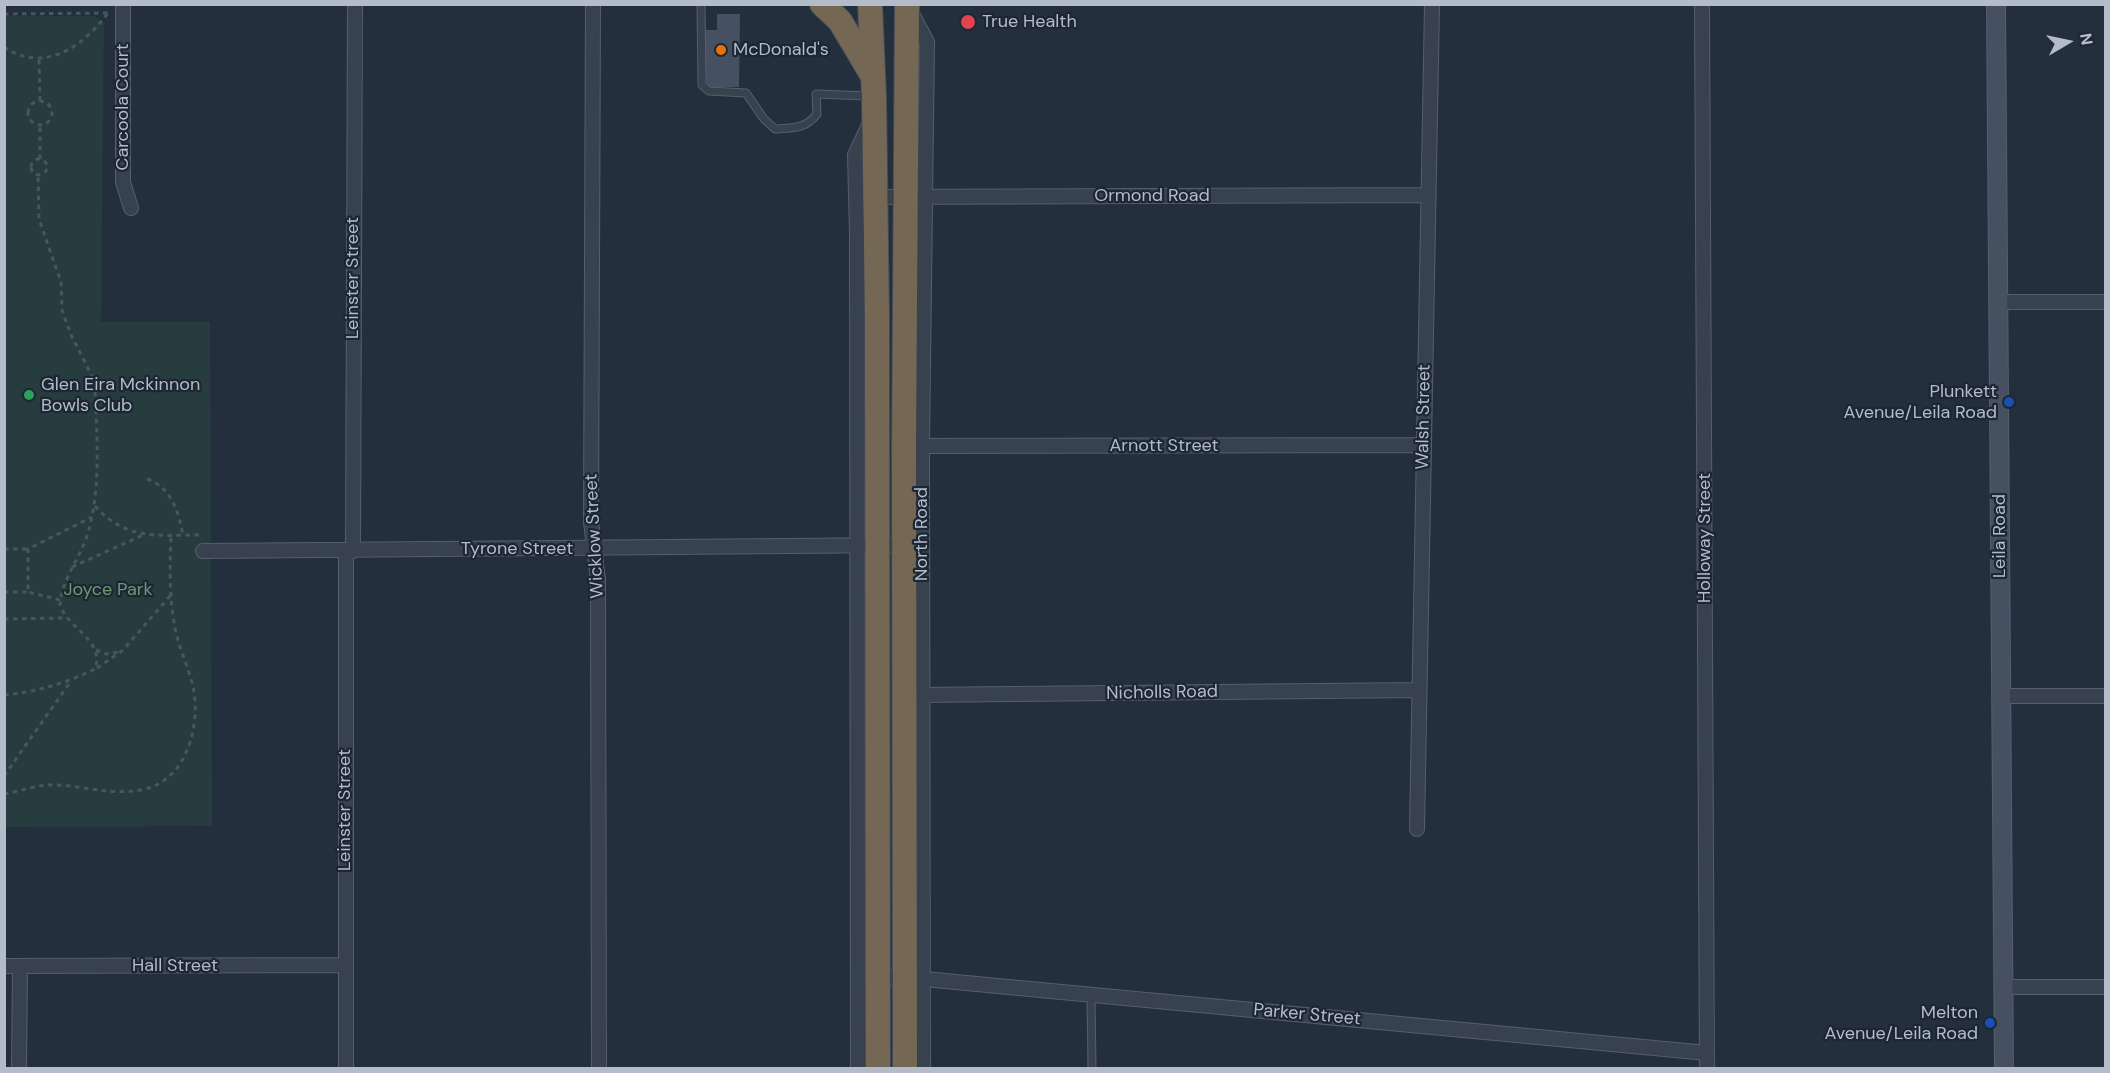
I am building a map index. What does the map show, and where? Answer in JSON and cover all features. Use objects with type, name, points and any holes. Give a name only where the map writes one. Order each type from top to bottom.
[{"type":"highway","points":[[822,4],[840,21],[874,95]]},
{"type":"highway","points":[[870,4],[876,197],[867,545],[878,1068]]},
{"type":"highway","name":"North Road","points":[[905,1068],[915,978],[914,695],[904,545],[913,446],[915,196],[907,4]]},
{"type":"street","name":"Carcoola Court","points":[[123,4],[123,182],[131,208]]},
{"type":"street","name":"Leinster Street","points":[[346,1068],[345,965],[355,4]]},
{"type":"street","name":"Wicklow Street","points":[[593,4],[591,522],[598,580],[599,1068]]},
{"type":"street","name":"Walsh Street","points":[[1417,829],[1432,4]]},
{"type":"street","name":"Leila Road","points":[[1996,4],[2004,1068]]},
{"type":"street","name":"Holloway Street","points":[[1702,5],[1707,1068]]},
{"type":"street","points":[[858,1068],[867,545],[855,155],[874,95]]},
{"type":"street","name":"Ormond Road","points":[[876,197],[1429,195]]},
{"type":"street","points":[[1998,302],[2106,302]]},
{"type":"street","name":"Arnott Street","points":[[913,446],[1424,445]]},
{"type":"street","name":"North Road","points":[[913,446],[914,695]]},
{"type":"street","name":"Tyrone Street","points":[[205,551],[904,545]]},
{"type":"street","name":"Nicholls Road","points":[[914,695],[1419,690]]},
{"type":"street","points":[[2002,696],[2106,696]]},
{"type":"street","name":"Hall Street","points":[[4,966],[345,965]]},
{"type":"street","points":[[19,1068],[20,966]]},
{"type":"street","name":"Parker Street","points":[[877,977],[915,978],[1707,1053]]},
{"type":"street","name":"North Road","points":[[915,978],[923,1068]]},
{"type":"street","points":[[2003,987],[2106,987]]},
{"type":"lane","points":[[701,4],[701,80],[705,89],[746,93],[764,119],[775,129],[800,127],[811,121],[817,114],[816,94],[874,95]]},
{"type":"lane","points":[[1091,995],[1092,1068]]},
{"type":"path","points":[[4,14],[108,14],[71,49],[58,56],[39,60],[15,55],[4,47]]},
{"type":"path","points":[[39,60],[40,101]]},
{"type":"path","points":[[40,101],[48,104],[52,111],[50,119],[40,125],[33,122],[28,113],[33,103],[40,101]]},
{"type":"path","points":[[38,175],[46,169],[44,162],[40,159],[40,125]]},
{"type":"path","points":[[38,175],[32,171],[31,166],[33,162],[40,159]]},
{"type":"path","points":[[38,175],[39,219],[61,282],[62,310],[71,335],[93,378],[96,391],[95,506],[87,536],[65,580],[60,600],[64,614],[96,650],[98,657],[95,669]]},
{"type":"path","points":[[147,479],[164,489],[174,501],[183,535]]},
{"type":"path","points":[[95,506],[116,525],[130,532],[208,535],[205,551]]},
{"type":"path","points":[[4,549],[28,549],[92,517]]},
{"type":"path","points":[[72,567],[144,534]]},
{"type":"path","points":[[4,794],[56,784],[100,792],[146,789],[165,781],[180,765],[189,747],[193,724],[194,693],[177,641],[171,595],[171,535]]},
{"type":"path","points":[[28,549],[28,592]]},
{"type":"path","points":[[4,592],[28,592],[60,600]]},
{"type":"path","points":[[4,695],[31,692],[72,680],[95,669],[122,651],[171,595]]},
{"type":"path","points":[[4,619],[61,618],[64,614]]},
{"type":"path","points":[[96,650],[106,654],[122,651]]},
{"type":"path","points":[[4,776],[72,680]]},
{"type":"green space","name":"Joyce Park","points":[[5,16],[94,16],[104,23],[101,322],[210,322],[212,826],[5,827]]},
{"type":"building","points":[[717,14],[740,14],[739,87],[708,87],[704,73],[704,30],[717,30]]},
{"type":"place","name":"True Health","points":[[968,22]]},
{"type":"place","name":"McDonald's","points":[[721,50]]},
{"type":"place","name":"Glen Eira Mckinnon Bowls Club","points":[[29,395]]},
{"type":"place","name":"Plunkett Avenue/Leila Road","points":[[2009,402]]},
{"type":"place","name":"Melton Avenue/Leila Road","points":[[1990,1023]]}]
